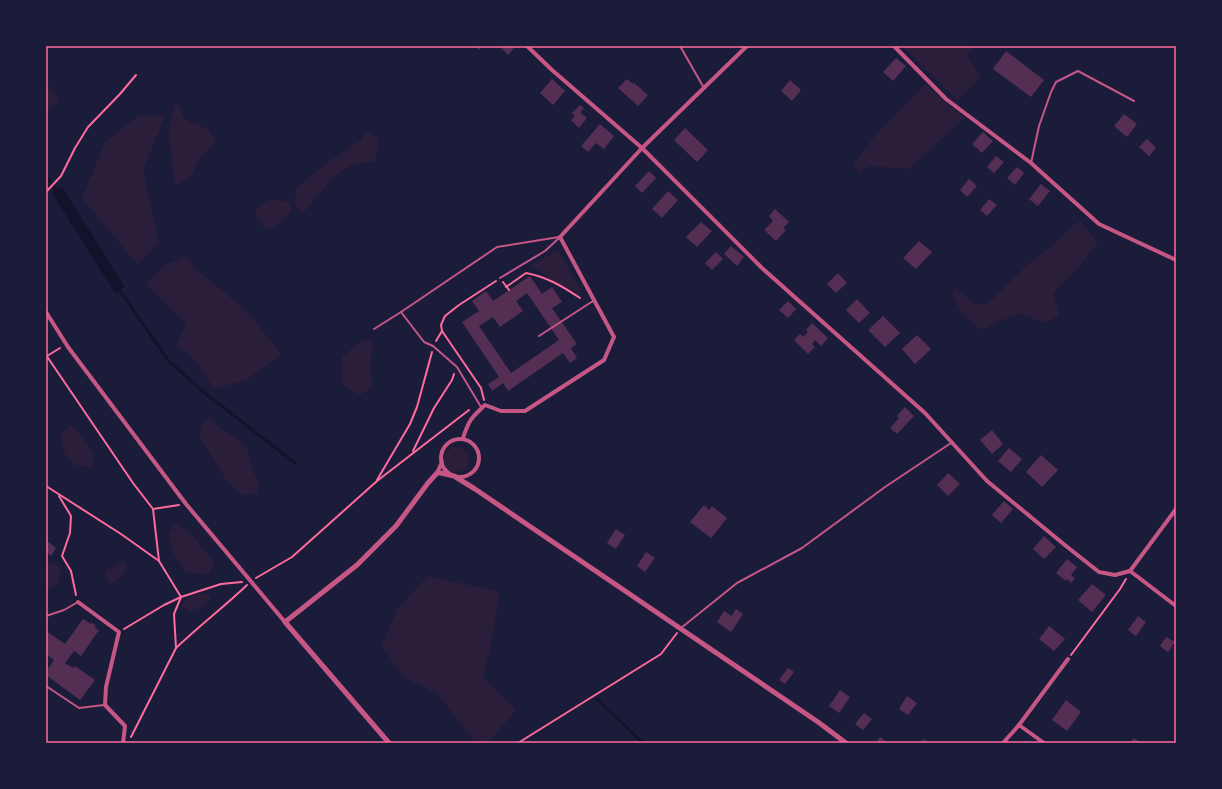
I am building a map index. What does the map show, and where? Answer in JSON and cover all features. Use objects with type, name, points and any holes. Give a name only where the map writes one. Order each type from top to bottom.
[{"type":"street","points":[[527,46],[552,70],[642,148],[762,268],[925,413],[987,480],[1099,572],[1115,576],[1130,571],[1176,509]]},
{"type":"street","points":[[463,438],[469,422],[483,406],[502,411],[525,411],[604,360],[614,337],[560,237],[642,148],[747,46]]},
{"type":"street","points":[[894,46],[946,99],[1031,163],[1099,224],[1176,260]]},
{"type":"street","points":[[46,312],[67,345],[186,504],[389,743]]},
{"type":"street","points":[[437,473],[441,473],[454,476],[460,477],[472,474],[479,463],[480,456],[474,444],[469,440],[457,438],[446,445],[441,456],[444,468],[448,473],[454,476],[475,489],[680,628],[818,722],[846,743]]},
{"type":"street","points":[[285,622],[356,565],[396,526],[437,473],[442,462]]},
{"type":"street","points":[[1130,571],[1176,606]]},
{"type":"street","points":[[78,602],[119,632],[106,687],[106,705],[125,726],[123,743]]},
{"type":"street","points":[[1003,743],[1019,725],[1068,659]]},
{"type":"street","points":[[1019,725],[1044,743]]},
{"type":"lane","points":[[680,46],[704,88]]},
{"type":"lane","points":[[1031,163],[1039,126],[1056,82],[1078,71],[1134,101]]},
{"type":"lane","points":[[500,278],[545,251],[560,237]]},
{"type":"lane","points":[[374,329],[497,247],[560,237]]},
{"type":"lane","points":[[539,336],[594,300]]},
{"type":"lane","points":[[401,312],[424,342],[434,346],[457,368],[479,403],[483,406]]},
{"type":"lane","points":[[680,628],[736,583],[802,548],[885,486],[951,442]]},
{"type":"lane","points":[[46,616],[64,610],[78,602]]},
{"type":"lane","points":[[46,686],[79,708],[106,705]]},
{"type":"path","points":[[46,192],[61,176],[75,148],[88,127],[136,75]]},
{"type":"path","points":[[506,286],[526,273],[539,276],[562,286],[580,298]]},
{"type":"path","points":[[483,406],[484,399],[481,388],[442,331],[441,325],[445,316],[500,278],[509,290]]},
{"type":"path","points":[[376,481],[415,413],[434,346],[442,331]]},
{"type":"path","points":[[67,345],[46,356],[133,483],[153,509],[159,561]]},
{"type":"path","points":[[413,452],[434,408],[452,380],[457,368]]},
{"type":"path","points":[[128,743],[176,648],[233,599],[251,581],[292,557],[376,481],[484,399]]},
{"type":"path","points":[[46,486],[121,534],[159,561],[181,597]]},
{"type":"path","points":[[58,494],[71,516],[70,533],[62,556],[71,571],[78,602]]},
{"type":"path","points":[[153,509],[186,504]]},
{"type":"path","points":[[1068,659],[1120,589],[1130,571]]},
{"type":"path","points":[[119,632],[164,605],[181,597],[221,584],[251,581]]},
{"type":"path","points":[[176,648],[174,614],[181,597]]},
{"type":"path","points":[[518,743],[661,654],[680,628]]},
{"type":"shaded area","points":[[902,46],[974,46],[967,55],[981,78],[957,100]]},
{"type":"shaded area","points":[[925,84],[964,118],[909,169],[870,166],[860,173],[853,165],[874,137]]},
{"type":"shaded area","points":[[46,86],[50,86],[59,101],[46,113]]},
{"type":"shaded area","points":[[176,100],[185,120],[208,129],[216,142],[201,156],[190,178],[175,186],[168,138],[171,116]]},
{"type":"shaded area","points":[[140,115],[165,116],[143,170],[159,243],[138,265],[82,198],[105,142]]},
{"type":"shaded area","points":[[366,131],[379,138],[375,161],[348,166],[330,181],[303,213],[296,208],[295,189],[324,165],[360,141]]},
{"type":"shaded area","points":[[62,187],[125,287],[115,293],[52,193]]},
{"type":"shaded area","points":[[273,199],[288,202],[292,209],[281,223],[274,227],[264,228],[257,218],[256,210],[262,203]]},
{"type":"shaded area","points":[[1080,221],[1098,243],[1079,267],[1053,294],[1059,315],[1044,323],[1019,314],[1001,320],[981,330],[963,315],[952,294],[956,289],[975,304],[987,305],[1026,266]]},
{"type":"shaded area","points":[[558,250],[581,290],[580,295],[530,266]]},
{"type":"shaded area","points":[[186,256],[195,268],[249,313],[282,355],[246,380],[214,389],[191,355],[176,346],[186,324],[146,284],[164,265]]},
{"type":"shaded area","points":[[369,339],[373,344],[370,368],[373,387],[360,395],[342,384],[342,357],[360,342]]},
{"type":"shaded area","points":[[209,417],[221,429],[240,440],[248,450],[251,467],[259,482],[258,494],[241,495],[225,478],[199,436],[201,426]]},
{"type":"shaded area","points":[[70,425],[83,438],[95,455],[91,468],[75,465],[65,454],[60,436]]},
{"type":"shaded area","points":[[453,447],[461,448],[468,454],[469,463],[465,470],[453,473],[445,468],[442,461],[446,452]]},
{"type":"shaded area","points":[[176,523],[190,532],[214,562],[209,575],[186,572],[171,549],[169,533]]},
{"type":"shaded area","points":[[123,560],[127,564],[125,571],[119,579],[110,584],[106,578],[106,571]]},
{"type":"shaded area","points":[[54,562],[61,570],[58,585],[46,590],[46,565]]},
{"type":"shaded area","points":[[428,576],[500,592],[492,641],[483,678],[516,710],[488,743],[475,743],[438,694],[403,677],[382,646],[397,609]]},
{"type":"shaded area","points":[[201,594],[208,594],[211,599],[204,606],[189,611],[182,605],[187,598]]},
{"type":"building","points":[[475,46],[483,46],[479,50]]},
{"type":"building","points":[[503,46],[516,46],[508,55],[501,48]]},
{"type":"building","points":[[1006,51],[1044,80],[1031,97],[993,69]]},
{"type":"building","points":[[896,58],[906,66],[893,81],[883,72]]},
{"type":"building","points":[[552,79],[565,91],[553,105],[540,93]]},
{"type":"building","points":[[627,79],[648,95],[638,106],[618,88]]},
{"type":"building","points":[[790,80],[801,90],[792,101],[781,91]]},
{"type":"building","points":[[580,105],[584,108],[580,112],[587,118],[579,128],[571,120],[575,116],[572,113]]},
{"type":"building","points":[[1124,114],[1137,124],[1127,137],[1114,126]]},
{"type":"building","points":[[600,124],[614,136],[604,149],[596,143],[588,152],[581,146]]},
{"type":"building","points":[[685,128],[708,150],[697,162],[674,140]]},
{"type":"building","points":[[983,132],[993,141],[982,153],[972,144]]},
{"type":"building","points":[[1147,139],[1156,148],[1149,156],[1139,147]]},
{"type":"building","points":[[996,156],[1004,162],[994,173],[987,167]]},
{"type":"building","points":[[1017,167],[1024,173],[1015,185],[1007,178]]},
{"type":"building","points":[[649,171],[656,178],[642,193],[635,186]]},
{"type":"building","points":[[969,179],[977,186],[967,197],[960,190]]},
{"type":"building","points":[[1041,184],[1050,191],[1038,206],[1029,199]]},
{"type":"building","points":[[668,191],[678,200],[662,218],[652,209]]},
{"type":"building","points":[[989,199],[997,205],[987,216],[980,210]]},
{"type":"building","points":[[775,209],[789,222],[783,228],[786,230],[776,241],[764,230],[773,221],[769,216]]},
{"type":"building","points":[[701,222],[712,231],[697,247],[686,237]]},
{"type":"building","points":[[919,241],[932,252],[916,269],[903,258]]},
{"type":"building","points":[[731,246],[744,257],[737,266],[724,254]]},
{"type":"building","points":[[716,252],[723,259],[712,270],[705,263]]},
{"type":"building","points":[[838,273],[847,283],[836,293],[827,284]]},
{"type":"building","points":[[530,276],[542,294],[552,287],[562,302],[552,308],[577,344],[571,348],[577,358],[570,363],[563,353],[508,391],[503,383],[492,391],[488,384],[499,377],[462,322],[479,311],[472,301],[486,291],[493,301]],"holes":[[[527,293],[559,340],[511,373],[479,326],[493,317],[500,327],[523,311],[516,301]]]},
{"type":"building","points":[[857,299],[870,313],[859,323],[846,310]]},
{"type":"building","points":[[788,301],[796,309],[788,318],[779,310]]},
{"type":"building","points":[[883,316],[900,333],[885,347],[868,330]]},
{"type":"building","points":[[812,323],[828,338],[821,346],[815,340],[812,344],[815,347],[808,354],[794,340],[800,334],[803,337],[808,332],[806,330]]},
{"type":"building","points":[[917,335],[931,349],[915,364],[902,349]]},
{"type":"building","points":[[905,407],[914,416],[897,434],[890,428],[899,418],[897,416]]},
{"type":"building","points":[[992,430],[1003,444],[992,454],[980,440]]},
{"type":"building","points":[[1009,448],[1022,459],[1011,472],[998,461]]},
{"type":"building","points":[[1041,455],[1058,470],[1042,487],[1026,472]]},
{"type":"building","points":[[948,473],[960,484],[948,496],[937,485]]},
{"type":"building","points":[[1004,501],[1013,509],[1001,523],[992,515]]},
{"type":"building","points":[[704,505],[709,510],[712,506],[727,518],[711,538],[690,522]]},
{"type":"building","points":[[616,529],[625,535],[616,549],[607,543]]},
{"type":"building","points":[[1044,536],[1056,547],[1044,559],[1033,549]]},
{"type":"building","points":[[46,540],[56,548],[51,556],[46,552]]},
{"type":"building","points":[[646,552],[655,558],[645,572],[637,566]]},
{"type":"building","points":[[1067,559],[1077,567],[1071,575],[1075,578],[1071,583],[1056,573]]},
{"type":"building","points":[[1092,584],[1106,595],[1092,612],[1078,600]]},
{"type":"building","points":[[736,609],[743,614],[731,632],[717,622],[724,611],[732,616]]},
{"type":"building","points":[[1138,616],[1146,622],[1136,636],[1128,630]]},
{"type":"building","points":[[83,619],[91,624],[92,623],[96,626],[95,628],[99,630],[81,656],[74,651],[65,663],[73,668],[75,666],[95,680],[80,700],[46,675],[46,672],[54,660],[46,654],[46,631],[65,644]]},
{"type":"building","points":[[1049,626],[1065,639],[1054,651],[1039,639]]},
{"type":"building","points":[[1166,637],[1175,642],[1168,652],[1160,646]]},
{"type":"building","points":[[788,668],[794,672],[785,684],[779,680]]},
{"type":"building","points":[[840,690],[850,697],[839,713],[829,706]]},
{"type":"building","points":[[907,696],[917,703],[908,715],[899,709]]},
{"type":"building","points":[[1066,700],[1081,712],[1067,731],[1052,720]]},
{"type":"building","points":[[864,713],[872,719],[863,730],[855,724]]},
{"type":"building","points":[[880,737],[888,743],[876,743]]},
{"type":"building","points":[[1134,738],[1141,743],[1130,743]]},
{"type":"building","points":[[923,739],[929,743],[920,743]]},
{"type":"waterway","points":[[46,175],[58,194]]},
{"type":"waterway","points":[[118,288],[168,360],[201,390],[295,463]]},
{"type":"waterway","points":[[597,699],[643,743]]}]
